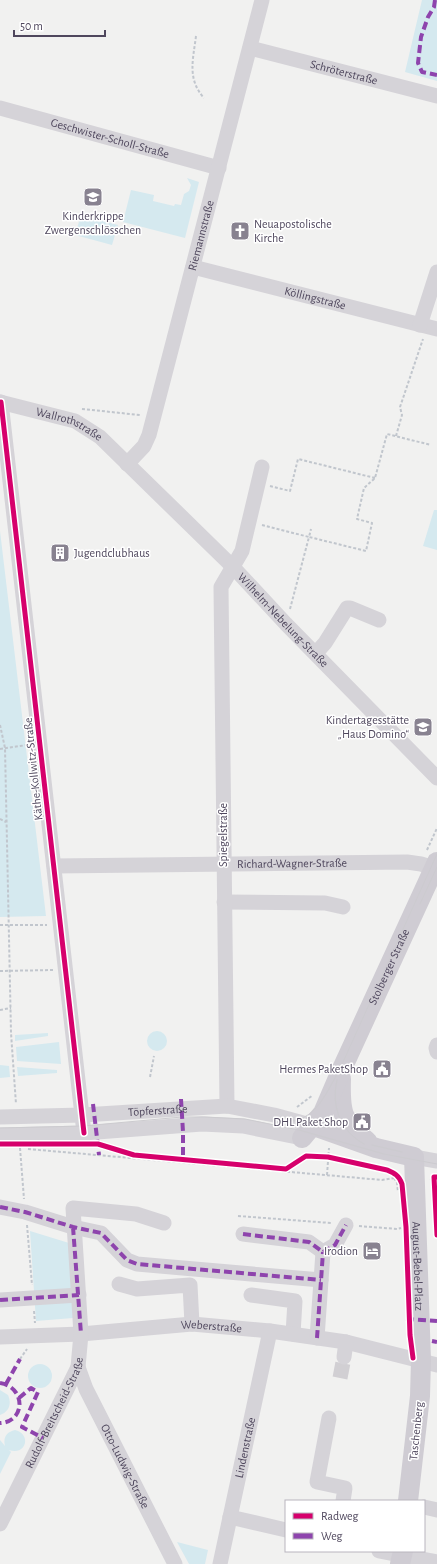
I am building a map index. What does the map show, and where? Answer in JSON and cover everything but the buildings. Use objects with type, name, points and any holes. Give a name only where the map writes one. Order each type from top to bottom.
[{"type":"main road","name":"Stolberger Straße","points":[[308,1132],[324,1113],[430,865]]},
{"type":"main road","name":"Stolberger Straße","points":[[341,1071],[340,1101],[344,1118],[354,1131],[375,1148]]},
{"type":"main road","points":[[308,1132],[362,1151],[375,1148],[423,1175]]},
{"type":"main road","name":"August-Bebel-Platz","points":[[423,1175],[429,1362]]},
{"type":"main road","name":"Taschenberg","points":[[408,1500],[420,1396],[429,1362]]},
{"type":"street","name":"Riemannstraße","points":[[127,464],[140,451],[147,440],[262,0]]},
{"type":"street","name":"Schröterstraße","points":[[250,48],[437,96]]},
{"type":"street","name":"Geschwister-Scholl-Straße","points":[[0,108],[219,168]]},
{"type":"street","name":"Köllingstraße","points":[[193,267],[428,327]]},
{"type":"street","points":[[428,327],[437,272]]},
{"type":"street","name":"Wallrothstraße","points":[[1,402],[75,420],[100,437],[127,464]]},
{"type":"street","name":"Käthe-Kollwitz-Straße","points":[[1,402],[84,1133]]},
{"type":"street","name":"Wilhelm-Nebelung-Straße","points":[[127,464],[233,567],[286,624],[437,778]]},
{"type":"street","name":"Spiegelstraße","points":[[227,1106],[223,865],[221,587],[242,550],[262,467]]},
{"type":"street","points":[[316,653],[325,643],[347,608],[379,620]]},
{"type":"street","name":"Richard-Wagner-Straße","points":[[54,866],[407,862],[430,865]]},
{"type":"street","points":[[224,902],[325,903],[343,907]]},
{"type":"street","points":[[437,1045],[437,1052]]},
{"type":"street","name":"Töpferstraße","points":[[0,1117],[83,1116],[227,1106],[274,1115],[308,1132]]},
{"type":"street","name":"Töpferstraße","points":[[0,1135],[84,1133],[183,1125],[225,1124],[308,1132]]},
{"type":"street","points":[[423,1175],[437,1160]]},
{"type":"street","points":[[0,1207],[26,1212],[73,1228],[101,1233],[126,1260],[137,1264],[321,1280]]},
{"type":"street","name":"Rudolf-Breitscheid-Straße","points":[[0,1524],[78,1367],[81,1334],[73,1228],[73,1208],[136,1214],[164,1223]]},
{"type":"street","points":[[323,1252],[335,1246],[346,1225]]},
{"type":"street","points":[[243,1234],[309,1242],[323,1252]]},
{"type":"street","points":[[317,1338],[323,1252]]},
{"type":"street","points":[[119,1284],[137,1289],[190,1285],[192,1324]]},
{"type":"street","points":[[0,1300],[79,1295]]},
{"type":"street","points":[[251,1295],[295,1301],[293,1334]]},
{"type":"street","name":"Weberstraße","points":[[0,1336],[81,1334],[192,1324],[270,1331],[346,1342],[429,1362]]},
{"type":"street","name":"Lindenstraße","points":[[220,1564],[270,1331]]},
{"type":"street","points":[[344,1357],[346,1342]]},
{"type":"street","name":"Otto-Ludwig-Straße","points":[[78,1367],[86,1389],[175,1564]]},
{"type":"street","points":[[329,1418],[317,1482],[345,1488],[343,1500]]},
{"type":"street","points":[[425,1507],[437,1510]]},
{"type":"street","points":[[230,1517],[285,1530]]},
{"type":"street","points":[[383,1552],[402,1557],[437,1562]]},
{"type":"path","points":[[196,36],[192,64],[194,84],[204,98]]},
{"type":"path","points":[[396,436],[402,415],[400,407],[428,327]]},
{"type":"path","points":[[249,522],[366,551],[372,523],[357,519],[364,488],[375,478],[387,434],[431,445]]},
{"type":"path","points":[[258,483],[290,491],[298,459],[375,478]]},
{"type":"path","points":[[291,606],[311,529]]},
{"type":"path","points":[[0,726],[5,748],[14,1084]]},
{"type":"path","points":[[0,749],[40,743]]},
{"type":"path","points":[[0,819],[7,822]]},
{"type":"path","points":[[430,865],[437,828]]},
{"type":"path","points":[[0,925],[61,925]]},
{"type":"path","points":[[0,971],[45,970]]},
{"type":"path","points":[[0,1010],[11,1008]]},
{"type":"path","points":[[150,1077],[154,1056]]},
{"type":"path","points":[[296,1108],[314,1093]]},
{"type":"path","points":[[13,1144],[51,1144]]},
{"type":"path","points":[[26,1212],[20,1148],[382,1180],[423,1175]]},
{"type":"path","points":[[120,1150],[134,1155],[286,1169],[293,1165]]},
{"type":"path","points":[[320,1157],[335,1158]]},
{"type":"path","points":[[391,1172],[423,1175],[435,1187]]},
{"type":"path","points":[[403,1195],[423,1175]]},
{"type":"path","points":[[238,1216],[397,1229],[406,1227],[406,1235]]},
{"type":"shaded area","points":[[422,0],[437,0],[437,81],[405,72]]},
{"type":"shaded area","points":[[187,178],[199,182],[185,238],[123,222],[131,190],[154,195],[153,201],[174,206],[175,204],[181,205],[184,194],[189,191],[191,185]]},
{"type":"shaded area","points":[[81,215],[118,225],[112,245],[75,235]]},
{"type":"shaded area","points":[[434,510],[437,510],[437,550],[423,546]]},
{"type":"shaded area","points":[[0,531],[46,916],[0,917]]},
{"type":"shaded area","points":[[157,1031],[164,1034],[167,1041],[164,1048],[157,1051],[150,1048],[147,1041],[150,1034]]},
{"type":"shaded area","points":[[48,1033],[48,1036],[15,1041],[15,1035]]},
{"type":"shaded area","points":[[59,1042],[61,1064],[17,1061],[16,1047]]},
{"type":"shaded area","points":[[0,1065],[9,1066],[10,1077],[0,1078]]},
{"type":"shaded area","points":[[17,1067],[57,1070],[57,1073],[18,1076]]},
{"type":"shaded area","points":[[30,1231],[69,1243],[73,1318],[36,1321]]},
{"type":"shaded area","points":[[40,1364],[49,1367],[52,1376],[49,1385],[40,1388],[31,1385],[28,1376],[31,1367]]},
{"type":"shaded area","points":[[0,1390],[8,1395],[10,1404],[8,1410],[0,1415]]},
{"type":"shaded area","points":[[15,1430],[24,1436],[25,1444],[20,1450],[9,1450],[11,1452],[0,1474],[0,1440],[5,1446],[4,1440],[6,1436],[9,1432]]},
{"type":"shaded area","points":[[177,1542],[208,1550],[205,1564],[189,1564]]},
{"type":"tunnel","points":[[340,1378],[344,1357]]},
{"type":"tram line","points":[[272,1120],[294,1121],[305,1117],[317,1107],[327,1093],[339,1071],[437,854]]},
{"type":"tram line","points":[[420,904],[437,867]]},
{"type":"tram line","points":[[337,1080],[335,1099],[339,1117],[349,1132],[364,1144]]},
{"type":"tram line","points":[[0,1128],[83,1126],[182,1117],[245,1119],[299,1130],[384,1154],[437,1164]]},
{"type":"tram line","points":[[372,1145],[402,1152]]},
{"type":"marked path","points":[[435,0],[434,7],[428,17],[421,37],[418,63],[422,72],[437,75]]},
{"type":"marked path","points":[[181,1099],[183,1162]]},
{"type":"marked path","points":[[93,1104],[99,1155]]},
{"type":"marked path","points":[[0,1207],[25,1212],[73,1227],[101,1233],[127,1260],[137,1264],[321,1280]]},
{"type":"marked path","points":[[323,1252],[335,1245],[346,1225]]},
{"type":"marked path","points":[[73,1227],[81,1334]]},
{"type":"marked path","points":[[243,1234],[309,1242],[323,1252]]},
{"type":"marked path","points":[[317,1338],[323,1252]]},
{"type":"marked path","points":[[0,1300],[79,1295]]},
{"type":"marked path","points":[[406,1319],[437,1321]]},
{"type":"marked path","points":[[432,1341],[437,1342]]},
{"type":"marked path","points":[[6,1384],[20,1359]]},
{"type":"marked path","points":[[0,1383],[9,1386],[15,1391],[20,1404],[15,1417],[9,1421],[0,1423]]},
{"type":"marked path","points":[[19,1398],[31,1388],[38,1392],[22,1427],[43,1438]]},
{"type":"cycle path","points":[[1,402],[84,1133]]},
{"type":"cycle path","points":[[0,1144],[98,1144],[134,1155],[286,1169],[306,1156],[328,1157],[392,1172],[398,1176],[402,1184],[406,1227],[410,1335],[413,1358]]},
{"type":"cycle path","points":[[437,1177],[434,1177],[437,1235]]},
{"type":"place","name":"Kinderkrippe Zwergenschlösschen","points":[[93,197]]},
{"type":"place","name":"Neuapostolische Kirche","points":[[240,231]]},
{"type":"place","name":"Jugendclubhaus","points":[[60,553]]},
{"type":"place","name":"Kindertagesstätte „Haus Domino“","points":[[423,727]]},
{"type":"place","name":"Hermes PaketShop","points":[[382,1069]]},
{"type":"place","name":"DHL Paket Shop","points":[[362,1122]]},
{"type":"place","name":"Irodion","points":[[372,1251]]}]
